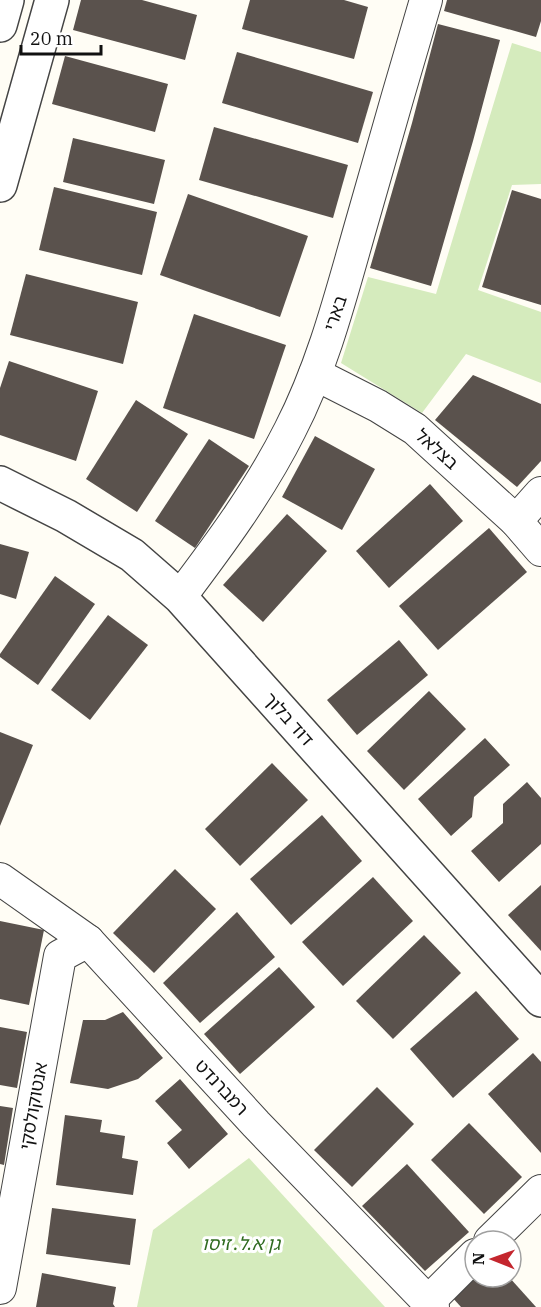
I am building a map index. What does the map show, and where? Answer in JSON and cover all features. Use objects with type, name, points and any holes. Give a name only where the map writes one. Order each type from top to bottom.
[{"type":"street","points":[[0,25],[7,0]]},
{"type":"street","points":[[0,185],[52,0]]},
{"type":"street","name":"בארי","points":[[180,597],[221,543],[260,483],[291,430],[315,374],[344,284],[426,0]]},
{"type":"street","name":"בצלאל","points":[[315,374],[378,405],[414,429],[516,520],[541,550]]},
{"type":"street","name":"דוד בלוך","points":[[0,483],[66,516],[132,555],[180,597],[541,1000]]},
{"type":"street","points":[[516,520],[541,493]]},
{"type":"street","name":"רמברנדט","points":[[0,879],[88,941],[256,1124],[430,1304]]},
{"type":"street","name":"אנטוקולסקי","points":[[0,1288],[60,956],[88,941]]},
{"type":"street","points":[[502,1229],[541,1191]]},
{"type":"street","points":[[430,1304],[463,1269]]},
{"type":"green space","points":[[512,43],[541,52],[541,184],[512,185],[478,290],[541,312],[541,383],[466,354],[422,413],[341,363],[368,277],[436,294]]},
{"type":"green space","name":"גן א.ל. זיסו","points":[[249,1158],[385,1307],[137,1307],[153,1230]]},
{"type":"building","points":[[81,0],[142,0],[197,15],[185,60],[73,30]]},
{"type":"building","points":[[250,0],[344,0],[368,7],[354,59],[242,29]]},
{"type":"building","points":[[447,0],[541,0],[541,21],[536,37],[444,11]]},
{"type":"building","points":[[438,24],[500,40],[431,286],[370,268]]},
{"type":"building","points":[[237,52],[373,92],[358,143],[222,103]]},
{"type":"building","points":[[65,56],[168,84],[155,132],[52,104]]},
{"type":"building","points":[[214,127],[348,165],[333,218],[199,180]]},
{"type":"building","points":[[73,138],[165,160],[154,204],[63,182]]},
{"type":"building","points":[[54,187],[157,212],[142,275],[39,250]]},
{"type":"building","points":[[512,190],[541,199],[541,305],[482,287]]},
{"type":"building","points":[[188,194],[308,236],[280,317],[160,275]]},
{"type":"building","points":[[26,274],[138,302],[123,364],[10,335]]},
{"type":"building","points":[[194,314],[286,345],[254,439],[163,408]]},
{"type":"building","points":[[9,361],[98,391],[76,461],[0,435],[0,388]]},
{"type":"building","points":[[473,375],[541,404],[541,461],[517,487],[435,420]]},
{"type":"building","points":[[136,400],[188,434],[137,512],[86,479]]},
{"type":"building","points":[[315,436],[375,469],[342,530],[282,497]]},
{"type":"building","points":[[209,439],[249,466],[195,548],[155,521]]},
{"type":"building","points":[[430,484],[463,521],[389,588],[356,551]]},
{"type":"building","points":[[287,514],[327,551],[263,622],[223,585]]},
{"type":"building","points":[[489,528],[527,572],[438,650],[399,606]]},
{"type":"building","points":[[0,544],[29,552],[16,599],[0,594]]},
{"type":"building","points":[[55,576],[95,604],[38,685],[0,657],[0,654]]},
{"type":"building","points":[[108,615],[148,645],[90,720],[51,690]]},
{"type":"building","points":[[399,640],[428,675],[357,735],[327,700]]},
{"type":"building","points":[[429,691],[466,729],[404,790],[367,751]]},
{"type":"building","points":[[0,732],[33,745],[0,826]]},
{"type":"building","points":[[485,738],[510,765],[474,797],[472,817],[451,836],[418,799]]},
{"type":"building","points":[[272,763],[308,800],[240,866],[205,829]]},
{"type":"building","points":[[527,782],[541,798],[541,844],[499,882],[471,851],[503,823],[503,804]]},
{"type":"building","points":[[322,815],[362,861],[291,925],[250,879]]},
{"type":"building","points":[[175,869],[216,909],[154,973],[113,933]]},
{"type":"building","points":[[373,877],[413,921],[343,986],[302,942]]},
{"type":"building","points":[[541,885],[541,951],[508,915]]},
{"type":"building","points":[[237,912],[275,957],[200,1023],[163,983]]},
{"type":"building","points":[[0,921],[44,930],[29,1005],[0,999]]},
{"type":"building","points":[[424,935],[461,973],[393,1039],[356,1001]]},
{"type":"building","points":[[279,967],[315,1007],[240,1074],[204,1034]]},
{"type":"building","points":[[476,991],[519,1039],[453,1098],[410,1049]]},
{"type":"building","points":[[123,1012],[163,1058],[138,1079],[108,1089],[70,1083],[83,1020],[105,1020]]},
{"type":"building","points":[[0,1027],[27,1032],[17,1088],[0,1085]]},
{"type":"building","points":[[533,1053],[541,1062],[541,1153],[488,1094]]},
{"type":"building","points":[[180,1079],[228,1134],[189,1169],[167,1143],[182,1130],[155,1101]]},
{"type":"building","points":[[377,1087],[414,1124],[352,1187],[314,1150]]},
{"type":"building","points":[[0,1106],[13,1108],[4,1165],[0,1164]]},
{"type":"building","points":[[65,1115],[102,1120],[100,1132],[125,1136],[122,1158],[138,1161],[133,1195],[56,1185]]},
{"type":"building","points":[[469,1123],[522,1177],[484,1214],[431,1160]]},
{"type":"building","points":[[407,1164],[466,1229],[463,1229],[463,1237],[425,1271],[362,1206]]},
{"type":"building","points":[[52,1208],[136,1219],[130,1265],[46,1254]]},
{"type":"building","points":[[42,1273],[116,1287],[113,1304],[115,1307],[36,1307]]},
{"type":"building","points":[[463,1286],[463,1289],[520,1289],[536,1307],[461,1307],[451,1296]]}]
